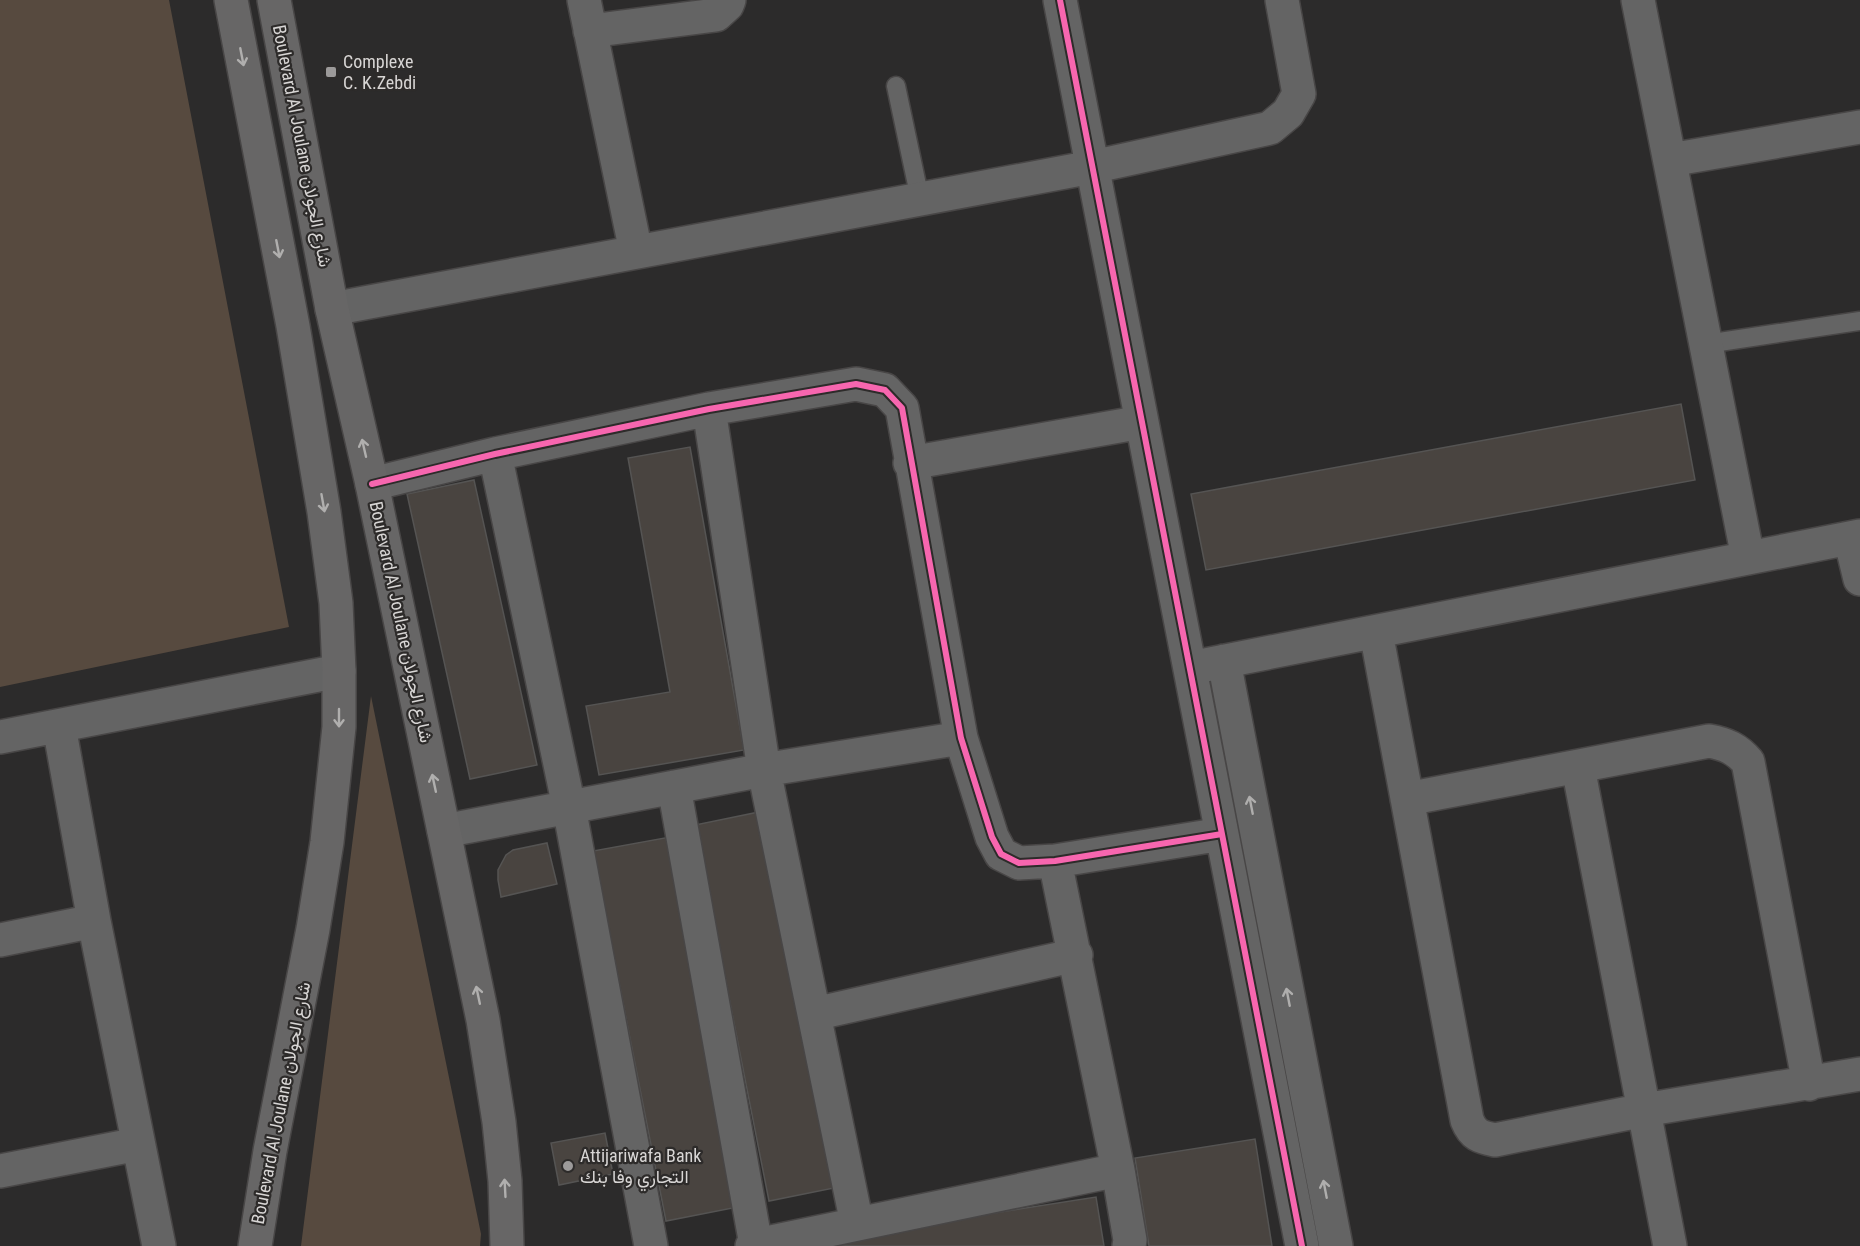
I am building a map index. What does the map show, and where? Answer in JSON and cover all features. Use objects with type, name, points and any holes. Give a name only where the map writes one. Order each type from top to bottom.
[{"type":"main road","name":"Boulevard Al Joulane شارع الجولان","points":[[231,0],[326,523],[336,603],[339,671],[339,728],[323,864],[309,951],[270,1151],[255,1246]]},
{"type":"main road","name":"Boulevard Al Joulane شارع الجولان","points":[[274,0],[332,309],[372,484],[491,1067],[505,1181],[507,1246]]},
{"type":"street","points":[[636,252],[587,15],[716,15],[729,0]]},
{"type":"street","points":[[1060,0],[1302,1246]]},
{"type":"street","points":[[332,309],[1092,167],[1270,128],[1288,114],[1299,93],[1282,0]]},
{"type":"street","points":[[1646,1],[1670,160],[1748,558]]},
{"type":"street","points":[[1670,160],[1860,127]]},
{"type":"street","points":[[372,484],[495,454],[709,409],[856,384],[885,390],[902,408],[960,738],[992,837],[1001,854],[1019,863],[1055,861],[1222,834]]},
{"type":"street","points":[[709,409],[764,770],[857,1224]]},
{"type":"street","points":[[910,463],[1142,422]]},
{"type":"street","points":[[495,454],[569,807],[651,1246]]},
{"type":"street","points":[[1190,668],[1855,537],[1860,579]]},
{"type":"street","points":[[1376,632],[1467,1120],[1472,1132],[1481,1138],[1496,1140],[1644,1110],[1860,1074]]},
{"type":"street","points":[[1224,661],[1336,1246]]},
{"type":"street","points":[[0,737],[339,671]]},
{"type":"street","points":[[59,726],[94,921],[159,1246]]},
{"type":"street","points":[[444,831],[764,770],[960,738]]},
{"type":"street","points":[[1407,799],[1709,741],[1725,744],[1740,752],[1748,762],[1809,1084]]},
{"type":"street","points":[[1578,767],[1670,1246]]},
{"type":"street","points":[[674,787],[754,1246],[1118,1170]]},
{"type":"street","points":[[1055,861],[1118,1170],[1130,1240],[1129,1246]]},
{"type":"street","points":[[0,940],[94,921]]},
{"type":"street","points":[[814,1014],[1076,956]]},
{"type":"street","points":[[0,1170],[138,1144]]},
{"type":"lane","points":[[896,86],[920,199]]},
{"type":"lane","points":[[1706,344],[1860,321]]},
{"type":"shaded area","points":[[0,0],[169,0],[289,627],[0,687]]},
{"type":"shaded area","points":[[371,696],[481,1234],[480,1246],[301,1246]]},
{"type":"building","points":[[1681,404],[1695,480],[1206,570],[1191,494]]},
{"type":"building","points":[[690,447],[744,750],[599,775],[586,706],[670,692],[628,458]]},
{"type":"building","points":[[474,480],[537,765],[470,779],[407,494]]},
{"type":"building","points":[[759,812],[834,1188],[769,1201],[695,825]]},
{"type":"building","points":[[670,837],[743,1206],[666,1221],[593,851]]},
{"type":"building","points":[[547,843],[557,884],[501,897],[498,870],[506,855],[513,850]]},
{"type":"building","points":[[605,1133],[613,1174],[559,1185],[551,1143]]},
{"type":"building","points":[[1255,1139],[1272,1246],[1149,1246],[1135,1158]]},
{"type":"building","points":[[1096,1197],[1104,1246],[782,1246]]},
{"type":"cycle path","points":[[1060,0],[1302,1246]]},
{"type":"cycle path","points":[[372,484],[495,454],[709,409],[856,384],[885,390],[902,408],[961,738],[992,837],[1001,854],[1019,863],[1055,861],[1222,834]]},
{"type":"place","name":"Complexe C. K.Zebdi","points":[[331,72]]},
{"type":"place","name":"Attijariwafa Bank التجاري وفا بنك","points":[[568,1166]]}]
